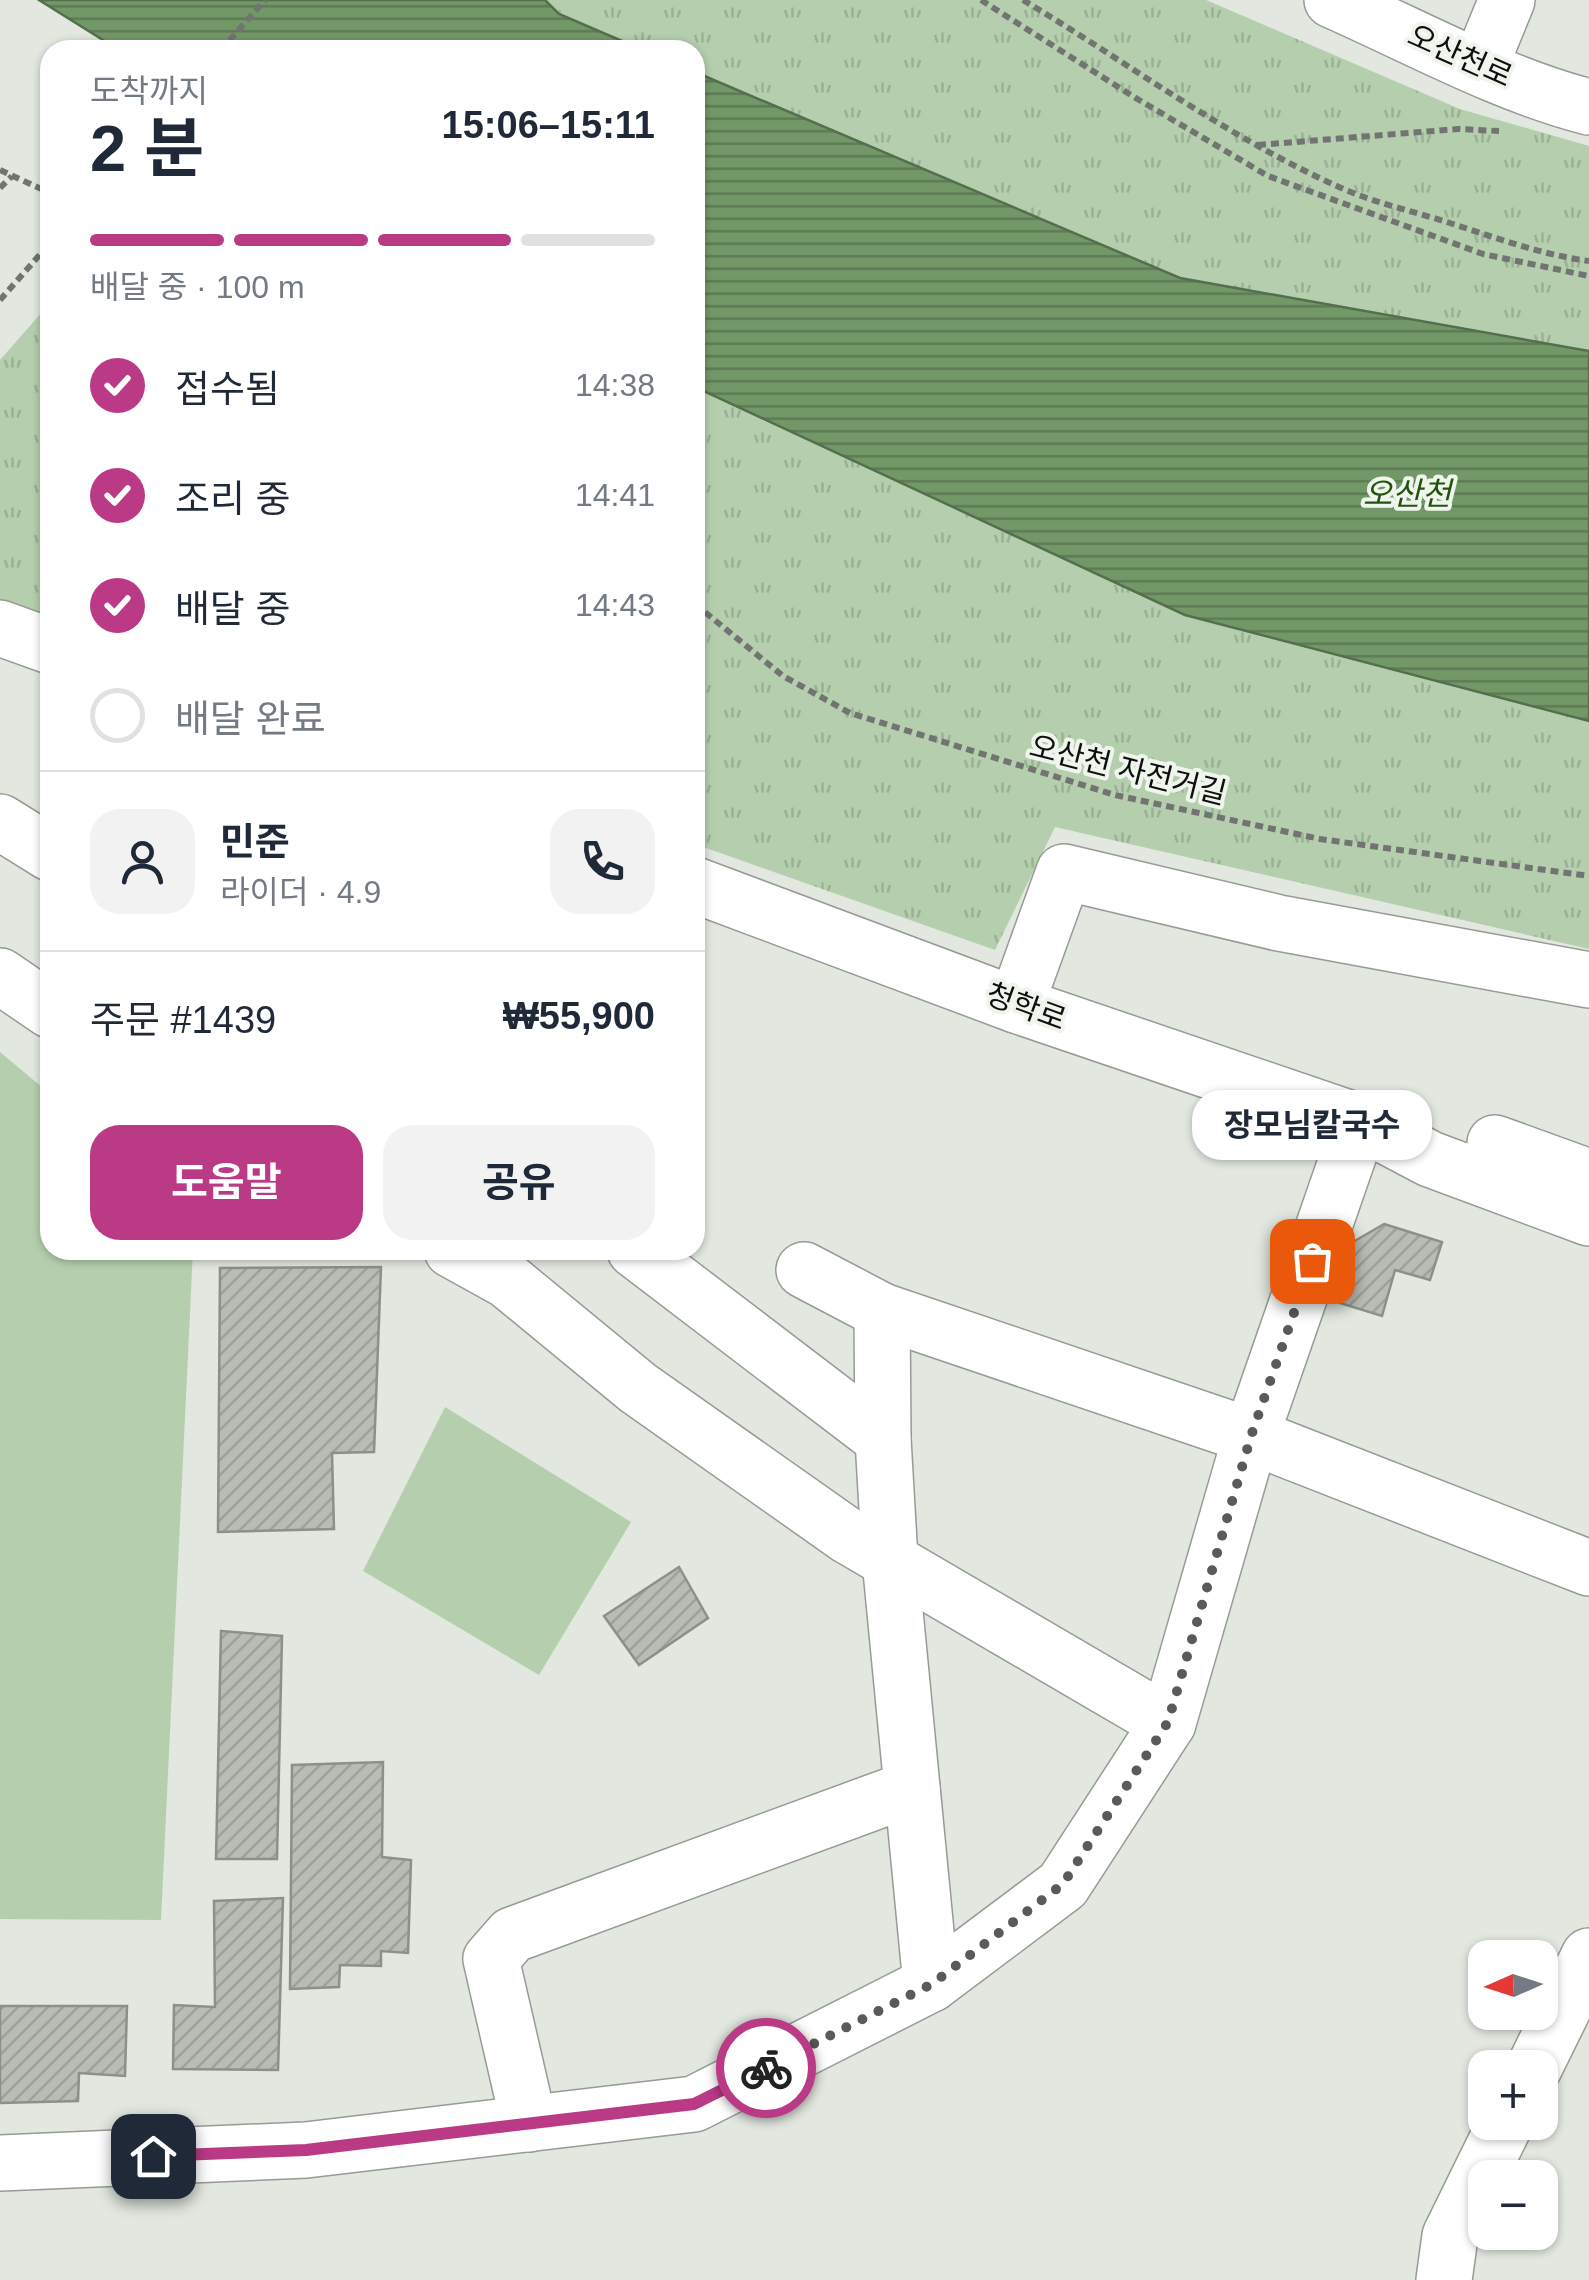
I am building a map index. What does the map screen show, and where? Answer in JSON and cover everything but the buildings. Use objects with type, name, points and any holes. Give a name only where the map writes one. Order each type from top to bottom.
[{"type":"street","name":"오산천로","points":[[1332,0],[1577,104]]},
{"type":"street","points":[[1480,66],[1507,0]]},
{"type":"street","points":[[0,628],[40,642]]},
{"type":"street","points":[[0,822],[40,847]]},
{"type":"street","points":[[1016,1006],[1064,872],[1279,923],[1589,980]]},
{"type":"street","name":"청학로","points":[[705,888],[1016,1006],[1360,1122],[1430,1159],[1589,1218]]},
{"type":"street","points":[[0,976],[40,1003]]},
{"type":"street","points":[[0,2163],[306,2150],[694,2104],[932,1984],[1063,1884],[1168,1722],[1251,1436],[1360,1122]]},
{"type":"street","name":"청학로","points":[[1360,1122],[1450,1127],[1589,1177]]},
{"type":"street","points":[[470,1260],[508,1281],[638,1388],[848,1536],[1168,1722]]},
{"type":"street","points":[[648,1260],[883,1439]]},
{"type":"street","points":[[804,1270],[882,1311],[1251,1436],[1589,1568]]},
{"type":"street","points":[[882,1311],[883,1439],[890,1560],[932,1984]]},
{"type":"street","points":[[530,2124],[490,1959],[512,1936],[912,1788]]},
{"type":"street","points":[[1543,2050],[1589,1956]]},
{"type":"street","points":[[1444,2280],[1450,2236],[1497,2140]]},
{"type":"path","points":[[230,40],[265,0]]},
{"type":"path","points":[[982,0],[1134,98],[1268,176],[1483,254],[1589,276]]},
{"type":"path","points":[[1022,0],[1256,146],[1342,189],[1552,256],[1589,261]]},
{"type":"path","points":[[1256,146],[1458,129],[1507,131],[1577,104]]},
{"type":"path","points":[[0,170],[40,189]]},
{"type":"path","points":[[0,188],[12,176]]},
{"type":"path","points":[[0,300],[40,255]]},
{"type":"path","name":"오산천 자전거길","points":[[705,612],[784,676],[850,714],[1114,795],[1320,838],[1589,876]]},
{"type":"green space","points":[[318,0],[1206,0],[1460,109],[1589,146],[1589,949],[1055,827],[995,950],[705,848],[705,40],[283,40]]},
{"type":"green space","points":[[40,314],[40,614],[0,600],[0,360]]},
{"type":"green space","points":[[0,1052],[40,1086],[40,1260],[193,1260],[161,1920],[0,1919]]},
{"type":"green space","points":[[445,1407],[631,1522],[539,1675],[363,1571]]},
{"type":"water","points":[[39,0],[545,0],[559,14],[620,40],[103,40]]},
{"type":"water","name":"오산천","points":[[705,76],[1180,278],[1589,351],[1589,721],[1185,615],[705,392]]},
{"type":"way so far","points":[[766,2068],[932,1984],[1063,1884],[1168,1722],[1251,1436],[1312,1261]]},
{"type":"place","name":"장모님칼국수","points":[[1312,1261]]},
{"type":"route","points":[[153,2156],[306,2150],[694,2104],[766,2068]]}]
